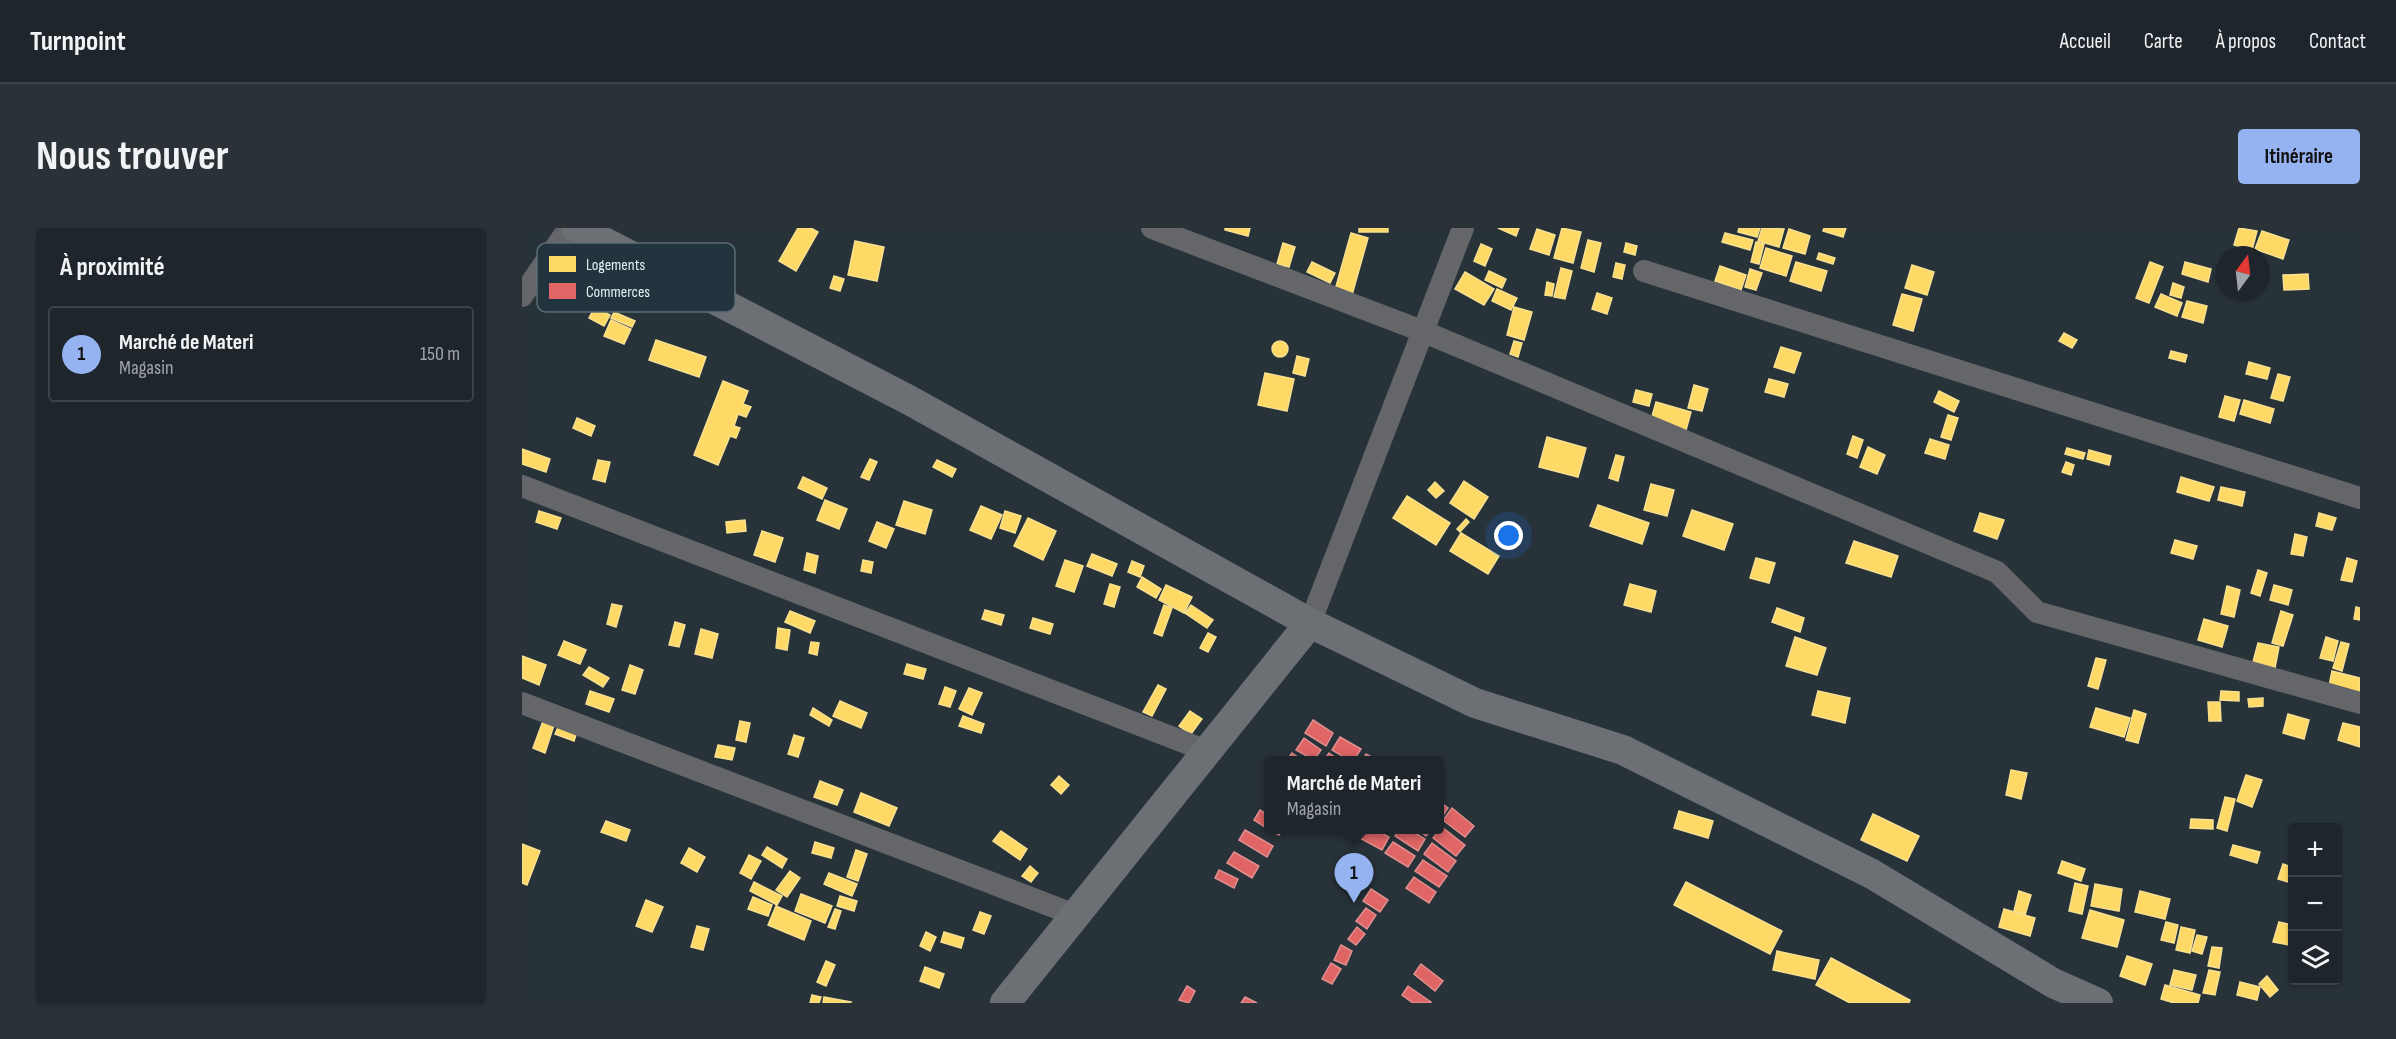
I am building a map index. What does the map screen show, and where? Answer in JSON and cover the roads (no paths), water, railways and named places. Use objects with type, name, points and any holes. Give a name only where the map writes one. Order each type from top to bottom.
[{"type":"main road","points":[[577,228],[606,243]]},
{"type":"main road","points":[[735,310],[909,400],[1310,623],[1475,703],[1623,750],[1872,874],[2051,993],[2098,1003]]},
{"type":"main road","points":[[1005,1003],[1310,623]]},
{"type":"street","points":[[559,243],[569,228]]},
{"type":"street","points":[[1152,228],[1422,331],[1997,572],[2037,612],[2360,703]]},
{"type":"street","points":[[1310,623],[1463,228]]},
{"type":"street","points":[[1644,272],[2360,498]]},
{"type":"street","points":[[522,296],[537,274]]},
{"type":"street","points":[[522,486],[1207,751]]},
{"type":"street","points":[[522,703],[1075,915]]},
{"type":"place","name":"Marché de Materi","points":[[1354,903]]}]
